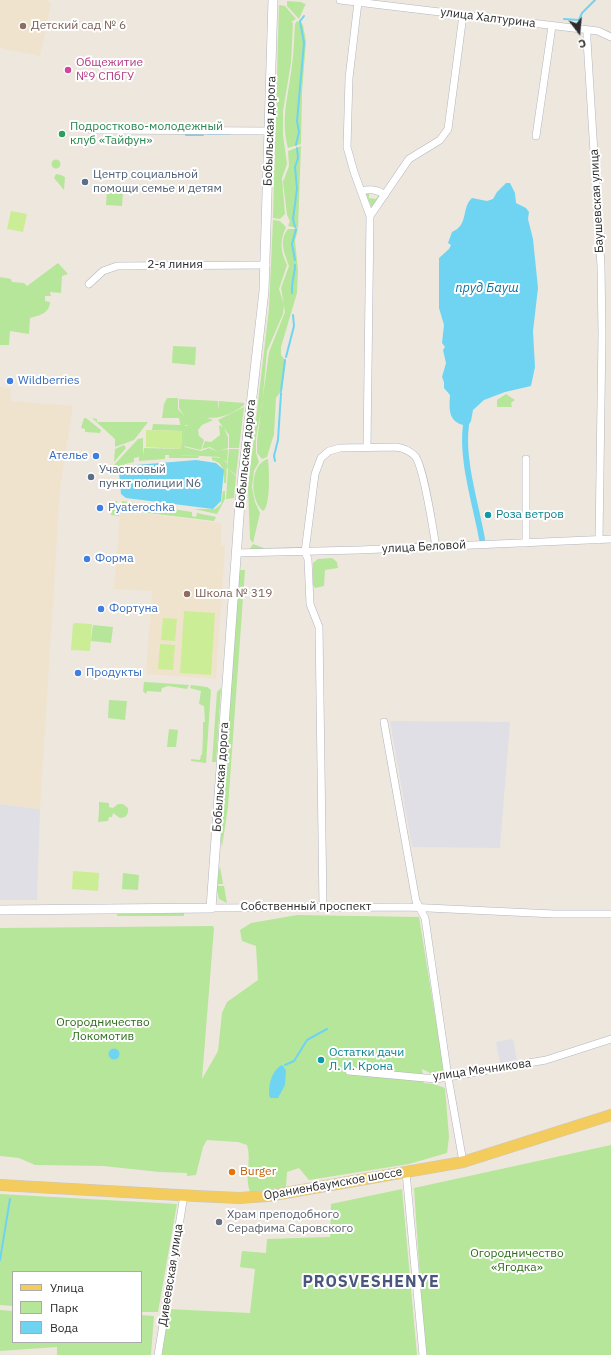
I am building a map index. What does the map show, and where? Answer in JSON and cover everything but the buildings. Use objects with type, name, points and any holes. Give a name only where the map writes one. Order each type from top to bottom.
[{"type":"main road","name":"Ораниенбаумское шоссе","points":[[0,1185],[239,1198],[268,1196],[463,1162],[611,1115]]},
{"type":"street","name":"Бобыльская дорога","points":[[211,908],[243,468],[260,342],[266,264],[273,0]]},
{"type":"street","name":"улица Халтурина","points":[[340,0],[602,32],[611,37]]},
{"type":"street","points":[[358,2],[349,78],[347,142],[349,156],[370,216],[367,447]]},
{"type":"street","points":[[370,216],[409,159],[440,140],[448,129],[463,15]]},
{"type":"street","points":[[536,136],[552,26]]},
{"type":"street","name":"Баушевская улица","points":[[587,30],[586,40],[601,266],[602,341],[599,540]]},
{"type":"street","points":[[92,130],[270,131]]},
{"type":"street","points":[[361,191],[379,191],[385,195]]},
{"type":"street","name":"2-я линия","points":[[89,284],[103,271],[124,266],[266,264]]},
{"type":"street","points":[[323,907],[319,628],[310,604],[308,559],[305,552],[318,463],[325,454],[334,449],[396,447],[414,456],[421,471],[436,547]]},
{"type":"street","points":[[526,459],[526,543]]},
{"type":"street","name":"улица Беловой","points":[[236,553],[305,552],[611,539]]},
{"type":"street","points":[[384,722],[415,894],[425,918],[448,1077],[463,1162]]},
{"type":"street","name":"Собственный проспект","points":[[0,910],[323,907],[420,908],[554,914],[611,914]]},
{"type":"street","name":"улица Мечникова","points":[[349,1072],[436,1079],[546,1060],[611,1038]]},
{"type":"street","points":[[406,1172],[423,1355]]},
{"type":"street","name":"Дивеевская улица","points":[[158,1355],[184,1195]]},
{"type":"shaded area","name":"Детский сад № 6","points":[[0,0],[48,0],[51,4],[40,56],[0,48]]},
{"type":"shaded area","points":[[0,387],[11,389],[10,401],[73,406],[60,489],[40,809],[0,804]]},
{"type":"shaded area","name":"Школа № 319","points":[[123,511],[221,524],[221,545],[225,545],[216,679],[146,674],[152,591],[114,589],[120,513]]},
{"type":"shaded area","points":[[390,721],[510,722],[500,848],[412,847]]},
{"type":"shaded area","points":[[0,804],[40,809],[37,900],[0,900]]},
{"type":"shaded area","points":[[513,1039],[517,1060],[500,1064],[496,1042]]},
{"type":"green space","points":[[287,1],[306,3],[299,19],[287,6]]},
{"type":"green space","points":[[279,5],[285,6],[296,19],[291,22],[293,23],[291,63],[283,111],[283,135],[287,164],[282,178],[285,214],[280,219],[273,218]]},
{"type":"green space","points":[[297,21],[303,25],[306,41],[302,92],[301,144],[288,148],[285,116],[293,60],[295,24]]},
{"type":"green space","points":[[301,146],[298,228],[288,226],[290,221],[287,215],[283,182],[289,166],[288,151]]},
{"type":"green space","points":[[56,159],[61,164],[56,169],[51,164]]},
{"type":"green space","points":[[56,174],[65,177],[64,190],[54,178]]},
{"type":"green space","points":[[107,191],[123,192],[122,206],[106,205]]},
{"type":"green space","points":[[369,192],[369,198],[376,199],[379,195],[380,197],[372,208],[366,194]]},
{"type":"green space","points":[[11,211],[27,214],[23,232],[7,229]]},
{"type":"green space","points":[[273,220],[280,221],[286,227],[282,237],[282,247],[283,256],[287,265],[279,289],[284,305],[283,314],[267,351],[262,406],[256,438],[256,453],[259,462],[254,471],[252,487],[255,502],[260,513],[253,543],[250,539],[248,487],[269,309]]},
{"type":"green space","points":[[288,229],[298,229],[295,241],[298,270],[297,293],[281,347],[281,355],[286,361],[282,390],[276,398],[274,434],[267,457],[262,459],[257,453],[257,441],[269,352],[285,312],[281,288],[289,266],[283,248],[283,238]]},
{"type":"green space","points":[[58,263],[68,274],[62,276],[61,293],[50,292],[51,296],[45,296],[45,301],[50,302],[48,309],[46,312],[30,318],[29,334],[10,331],[9,345],[0,345],[0,277],[11,279],[12,282],[24,283],[27,286]]},
{"type":"green space","points":[[173,346],[196,347],[195,365],[172,363]]},
{"type":"green space","points":[[506,394],[515,400],[511,403],[512,407],[497,407],[497,400]]},
{"type":"green space","points":[[167,398],[178,398],[178,409],[185,417],[179,408],[179,399],[218,401],[218,411],[219,401],[244,403],[244,405],[230,414],[244,407],[239,448],[229,448],[229,435],[224,428],[228,437],[228,448],[219,451],[228,449],[227,462],[219,457],[184,455],[178,455],[199,456],[198,458],[169,458],[169,455],[165,455],[165,459],[139,461],[139,457],[134,458],[134,462],[125,464],[119,470],[115,470],[117,466],[114,469],[114,465],[138,439],[143,438],[143,456],[144,448],[181,449],[182,431],[152,430],[153,424],[181,425],[179,418],[162,418],[164,404]],"holes":[[[230,414],[218,420],[223,427],[219,425],[220,435],[211,442],[205,441],[202,449],[210,447],[218,452],[209,448],[201,451],[184,447],[201,450],[204,440],[199,436],[198,430],[202,425],[213,420],[207,418],[221,417]]]},
{"type":"green space","points":[[84,418],[101,430],[100,433],[85,432],[85,429],[81,428]]},
{"type":"green space","points":[[92,418],[97,419],[97,422],[148,422],[134,440],[115,447],[115,439]]},
{"type":"green space","points":[[146,430],[182,431],[181,449],[146,447]]},
{"type":"green space","points":[[124,445],[126,448],[114,462],[115,449]]},
{"type":"green space","points":[[229,449],[239,449],[236,475],[227,468]]},
{"type":"green space","points":[[212,457],[221,458],[227,463],[226,483],[224,483],[221,466],[216,461],[212,460]]},
{"type":"green space","points":[[268,459],[268,495],[266,508],[263,511],[256,499],[254,483],[257,468],[262,462]]},
{"type":"green space","points":[[228,469],[236,476],[234,498],[226,499]]},
{"type":"green space","points":[[223,491],[225,491],[225,499],[217,514],[194,509],[215,509],[221,504]]},
{"type":"green space","points":[[119,500],[117,501],[117,506],[122,506],[122,501],[192,512],[192,516],[196,517],[197,513],[216,517],[214,521],[124,510],[119,513],[119,516],[111,515],[112,503]]},
{"type":"green space","points":[[253,544],[264,548],[303,547],[302,549],[249,550]]},
{"type":"green space","points":[[332,558],[337,562],[338,568],[325,570],[324,586],[315,588],[313,585],[313,563],[318,559]]},
{"type":"green space","points":[[239,570],[245,570],[228,807],[222,847],[220,833]]},
{"type":"green space","points":[[184,611],[215,613],[211,675],[180,673]]},
{"type":"green space","points":[[163,618],[177,619],[175,641],[161,640]]},
{"type":"green space","points":[[73,624],[92,624],[90,651],[71,650]]},
{"type":"green space","points":[[93,625],[113,627],[111,643],[91,641]]},
{"type":"green space","points":[[160,644],[175,645],[173,670],[158,669]]},
{"type":"green space","points":[[144,682],[189,685],[187,689],[168,686],[162,688],[161,692],[147,691],[146,694],[143,691]]},
{"type":"green space","points":[[191,685],[207,687],[211,690],[206,763],[191,761],[191,759],[200,760],[202,755],[203,722],[205,722],[204,706],[199,704],[201,691],[190,688]]},
{"type":"green space","points":[[221,688],[216,762],[212,762],[217,692]]},
{"type":"green space","points":[[109,700],[127,701],[125,720],[108,718]]},
{"type":"green space","points":[[169,729],[178,730],[176,747],[167,747]]},
{"type":"green space","points":[[99,802],[109,803],[109,807],[113,808],[118,804],[123,804],[128,808],[127,814],[120,818],[113,813],[112,817],[109,817],[108,821],[98,822]]},
{"type":"green space","points":[[220,866],[223,884],[216,884]]},
{"type":"green space","points":[[73,871],[99,873],[98,891],[72,889]]},
{"type":"green space","points":[[123,873],[139,875],[138,890],[122,889]]},
{"type":"green space","points":[[216,886],[224,886],[227,903],[219,899]]},
{"type":"green space","points":[[184,913],[184,916],[117,916],[117,914]]},
{"type":"green space","name":"Огородничество Локомотив","points":[[297,915],[419,917],[444,1071],[434,1075],[422,1069],[424,1083],[434,1084],[445,1088],[449,1137],[447,1153],[409,1164],[309,1180],[299,1168],[287,1172],[286,1187],[250,1192],[248,1186],[249,1157],[247,1145],[238,1142],[207,1140],[203,1147],[196,1175],[187,1176],[187,1173],[160,1172],[103,1166],[35,1165],[19,1158],[0,1156],[0,928],[213,926],[202,1079],[218,1051],[222,1013],[227,1002],[258,980],[256,946],[242,941],[240,930],[251,923]]},
{"type":"green space","name":"Огородничество «Ягодка»","points":[[611,1145],[611,1355],[425,1355],[414,1188]]},
{"type":"green space","points":[[402,1189],[417,1355],[161,1355],[168,1309],[250,1313],[255,1269],[240,1267],[242,1251],[266,1253],[267,1239],[330,1237],[331,1204]]},
{"type":"green space","points":[[0,1194],[177,1204],[158,1312],[142,1312],[142,1271],[12,1271],[12,1306],[0,1305]]},
{"type":"green space","points":[[0,1310],[12,1311],[12,1343],[142,1343],[142,1315],[154,1316],[151,1355],[57,1355],[57,1347],[0,1351]]},
{"type":"water","name":"пруд Бауш","points":[[506,183],[510,183],[515,193],[516,203],[526,208],[529,212],[528,219],[533,239],[538,288],[533,331],[535,367],[531,386],[505,392],[484,400],[473,410],[471,421],[468,426],[453,419],[450,411],[450,395],[444,388],[442,377],[446,363],[443,350],[445,347],[442,343],[444,325],[439,308],[439,258],[449,249],[451,245],[448,243],[452,232],[461,225],[469,202],[472,198],[487,201],[493,199],[497,192]]},
{"type":"water","points":[[196,460],[216,463],[224,470],[221,501],[213,509],[126,498],[121,494],[119,473],[124,466]]},
{"type":"water","points":[[114,1048],[118,1050],[120,1054],[118,1058],[114,1060],[110,1058],[108,1054],[110,1050]]},
{"type":"water","points":[[282,1065],[286,1070],[285,1085],[278,1098],[270,1098],[269,1089],[271,1079],[275,1070]]},
{"type":"waterway","points":[[564,19],[579,20],[582,13],[595,0]]},
{"type":"waterway","points":[[301,20],[304,16]]},
{"type":"waterway","points":[[296,145],[299,132],[297,121],[304,43],[300,21]]},
{"type":"waterway","points":[[208,134],[229,134]]},
{"type":"waterway","points":[[186,135],[203,135]]},
{"type":"waterway","points":[[295,227],[293,219],[297,189],[295,167],[298,158],[297,148]]},
{"type":"waterway","points":[[295,260],[292,244],[296,229]]},
{"type":"waterway","points":[[292,293],[295,265]]},
{"type":"waterway","points":[[286,357],[294,326],[293,315]]},
{"type":"waterway","points":[[281,391],[285,360]]},
{"type":"waterway","points":[[275,461],[274,456],[278,440],[281,393]]},
{"type":"waterway","points":[[466,425],[465,438],[467,467],[482,539]]},
{"type":"waterway","points":[[285,1065],[294,1061],[307,1040],[327,1029]]},
{"type":"waterway","points":[[0,1260],[10,1199]]},
{"type":"place","name":"Детский сад № 6","points":[[23,26]]},
{"type":"place","name":"Общежитие №9 СПбГУ","points":[[68,70]]},
{"type":"place","name":"Подростково-молодежный клуб «Тайфун»","points":[[62,134]]},
{"type":"place","name":"Центр социальной помощи семье и детям","points":[[85,182]]},
{"type":"place","name":"Wildberries","points":[[10,381]]},
{"type":"place","name":"Ателье","points":[[96,456]]},
{"type":"place","name":"Участковый пункт полиции N6","points":[[91,477]]},
{"type":"place","name":"Pyaterochka","points":[[100,508]]},
{"type":"place","name":"Роза ветров","points":[[488,515]]},
{"type":"place","name":"Форма","points":[[87,559]]},
{"type":"place","name":"Школа № 319","points":[[187,594]]},
{"type":"place","name":"Фортуна","points":[[101,609]]},
{"type":"place","name":"Продукты","points":[[78,673]]},
{"type":"place","name":"Остатки дачи Л. И. Крона","points":[[321,1060]]},
{"type":"place","name":"Burger","points":[[232,1172]]},
{"type":"place","name":"Храм преподобного Серафима Саровского","points":[[219,1222]]},
{"type":"district","name":"PROSVESHENYE","points":[[371,1282]]}]
